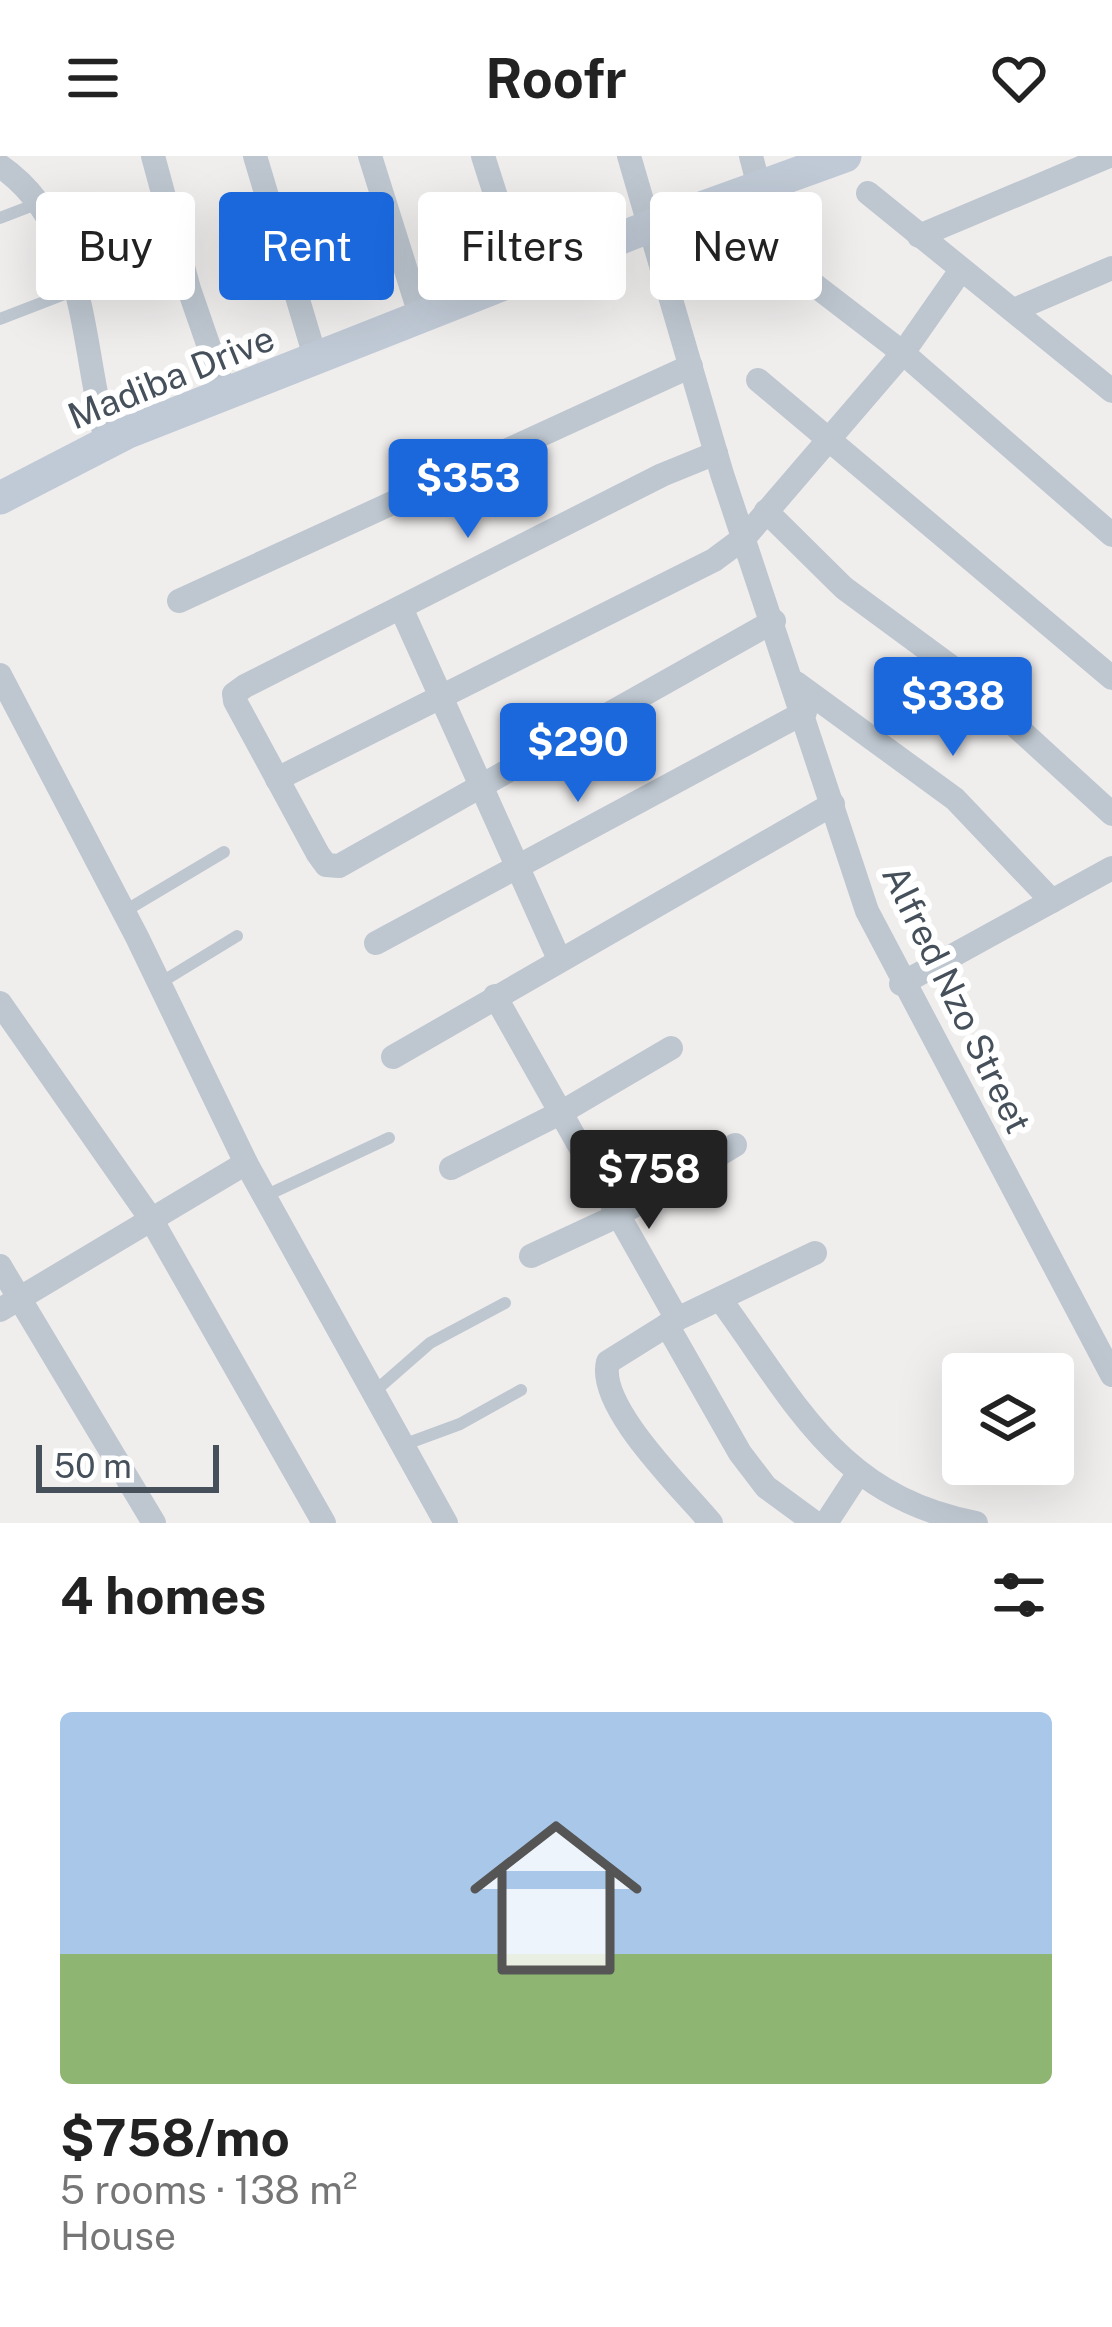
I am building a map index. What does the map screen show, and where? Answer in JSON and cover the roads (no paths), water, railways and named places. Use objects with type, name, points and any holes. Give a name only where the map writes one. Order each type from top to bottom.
[{"type":"street","points":[[153,156],[189,290],[226,396]]},
{"type":"street","points":[[256,156],[316,360]]},
{"type":"street","points":[[370,156],[421,318]]},
{"type":"street","points":[[483,156],[495,192]]},
{"type":"street","name":"Alfred Nzo Street","points":[[629,156],[650,223]]},
{"type":"street","name":"Madiba Drive","points":[[715,192],[755,171],[844,156]]},
{"type":"street","points":[[919,236],[1108,156]]},
{"type":"street","points":[[0,166],[36,199]]},
{"type":"street","points":[[868,193],[1112,391]]},
{"type":"street","points":[[1014,310],[1112,268]]},
{"type":"street","points":[[277,779],[687,574],[745,537],[903,353],[962,270]]},
{"type":"street","points":[[822,291],[903,353],[1112,535]]},
{"type":"street","points":[[77,300],[107,442]]},
{"type":"street","name":"Madiba Drive","points":[[0,498],[107,442],[466,300]]},
{"type":"street","name":"Alfred Nzo Street","points":[[672,300],[716,453],[796,683],[867,911],[901,984],[1112,1375]]},
{"type":"street","points":[[179,601],[691,365]]},
{"type":"street","points":[[758,380],[1112,678]]},
{"type":"street","points":[[716,453],[662,475],[234,694],[318,854],[326,865],[338,866],[774,621]]},
{"type":"street","points":[[766,511],[844,588],[950,666],[1112,814]]},
{"type":"street","points":[[401,608],[559,959]]},
{"type":"street","points":[[0,675],[124,911],[246,1163],[446,1523]]},
{"type":"street","points":[[796,683],[955,799],[1052,901]]},
{"type":"street","points":[[376,943],[805,712]]},
{"type":"street","points":[[393,1057],[832,804]]},
{"type":"street","points":[[901,984],[1112,868]]},
{"type":"street","points":[[495,996],[562,1112],[740,1453],[766,1487],[815,1523]]},
{"type":"street","points":[[0,1004],[151,1219],[324,1523]]},
{"type":"street","points":[[451,1168],[562,1112],[671,1048]]},
{"type":"street","points":[[531,1256],[617,1216],[735,1145]]},
{"type":"street","points":[[10,1303],[246,1163]]},
{"type":"street","points":[[711,1523],[637,1434],[608,1384],[608,1362],[672,1322],[815,1253]]},
{"type":"street","points":[[0,1266],[10,1303],[154,1523]]},
{"type":"street","points":[[720,1300],[820,1434],[858,1474],[904,1503],[976,1523]]},
{"type":"street","points":[[826,1523],[858,1474]]},
{"type":"lane","points":[[0,218],[36,204]]},
{"type":"lane","points":[[0,319],[49,300]]},
{"type":"lane","points":[[124,911],[224,852]]},
{"type":"lane","points":[[159,983],[237,936]]},
{"type":"lane","points":[[265,1196],[389,1138]]},
{"type":"lane","points":[[374,1392],[430,1343],[505,1303]]},
{"type":"lane","points":[[403,1445],[460,1424],[521,1390]]}]
